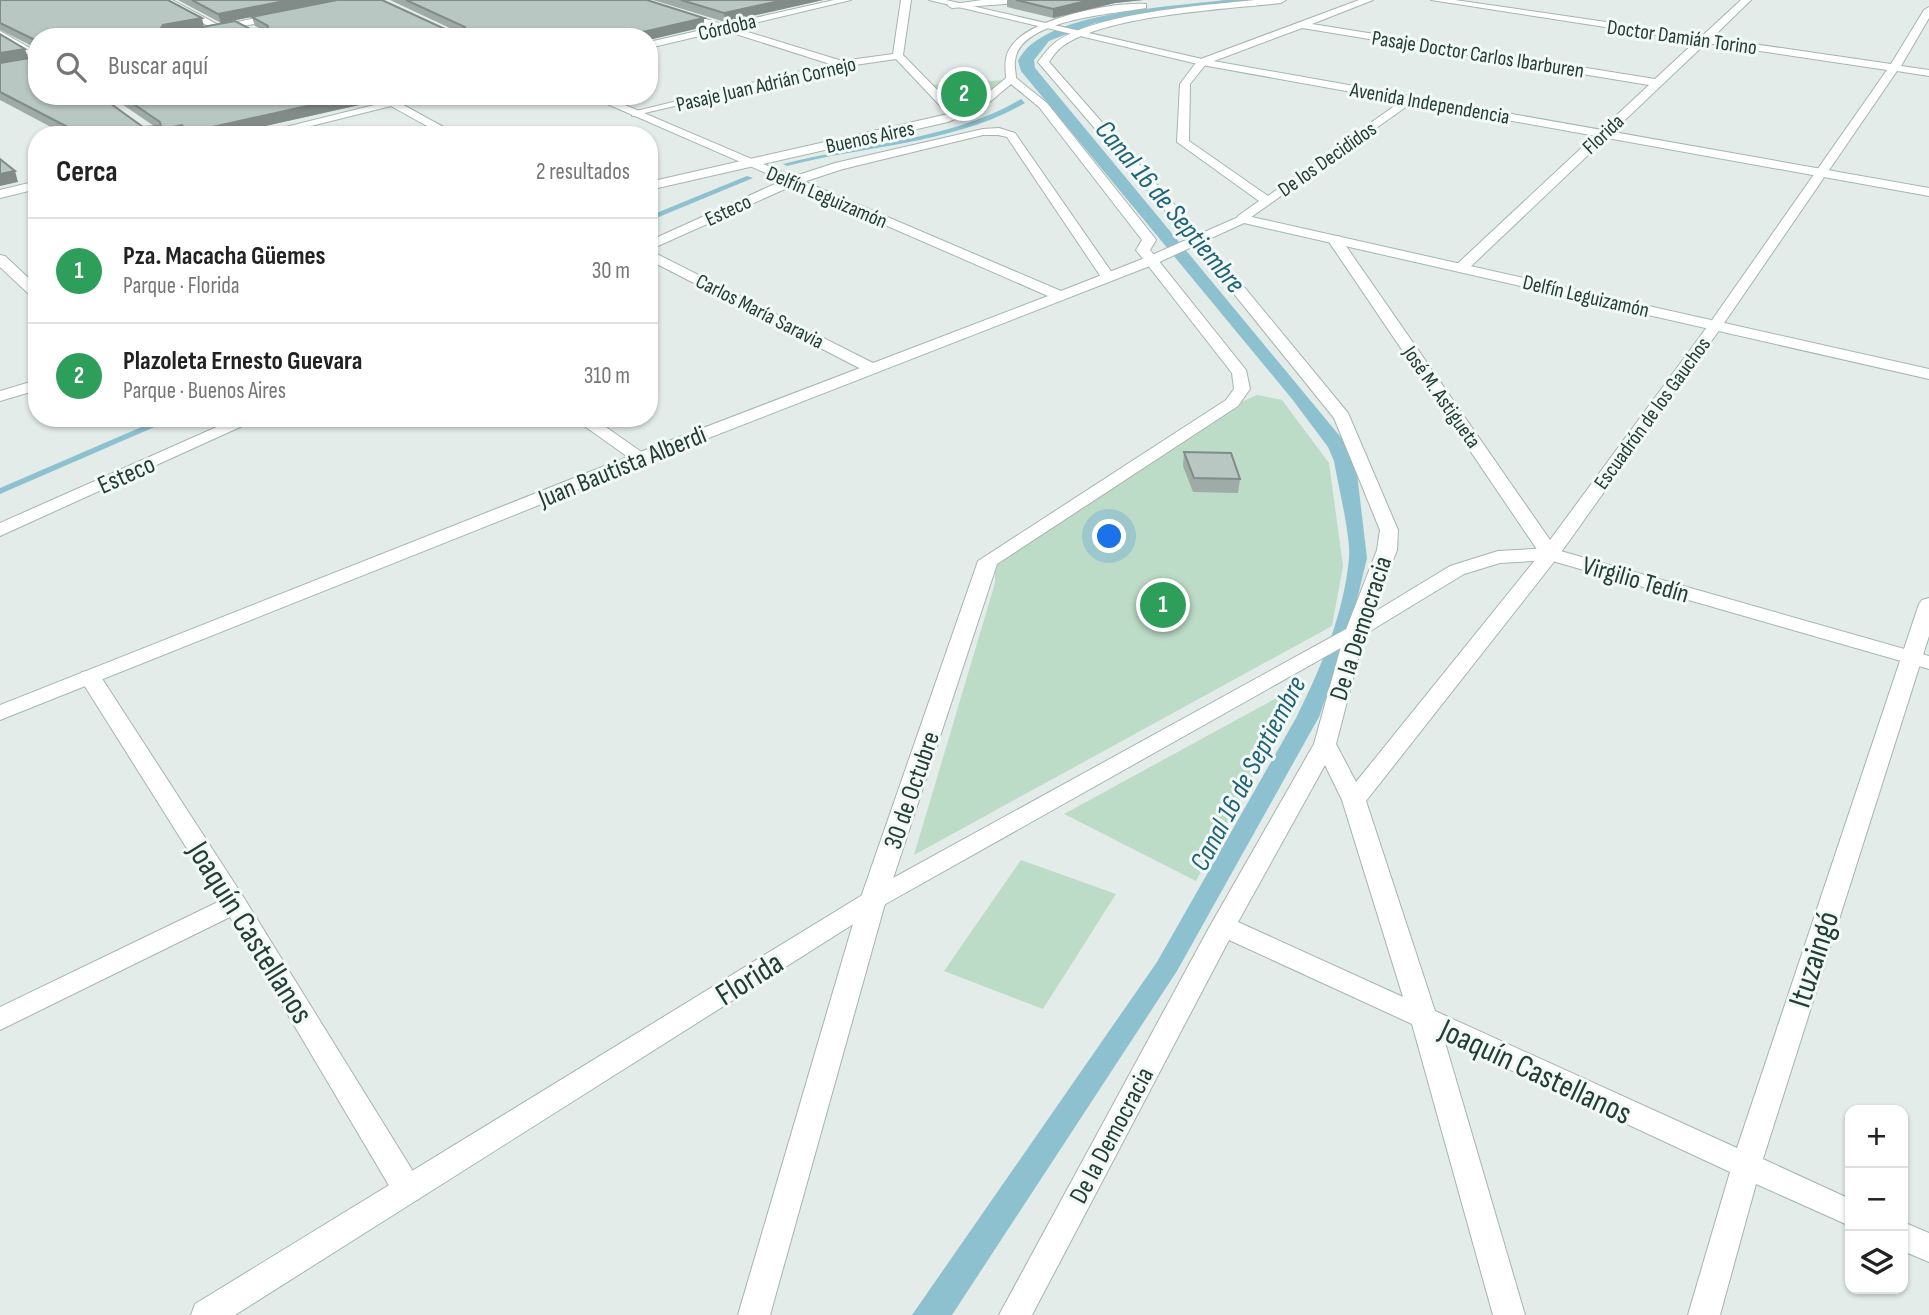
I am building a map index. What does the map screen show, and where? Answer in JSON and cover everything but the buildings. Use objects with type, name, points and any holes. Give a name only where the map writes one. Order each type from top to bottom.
[{"type":"street","points":[[165,0],[219,28],[289,14]]},
{"type":"street","points":[[634,0],[841,64]]},
{"type":"street","name":"Córdoba","points":[[658,43],[846,0]]},
{"type":"street","points":[[906,0],[898,56],[956,116]]},
{"type":"street","name":"Avenida Independencia","points":[[934,0],[1202,62],[1929,192]]},
{"type":"street","points":[[952,5],[1020,0]]},
{"type":"street","points":[[1150,261],[1143,250],[1150,240],[1043,105],[1012,79],[1007,65],[1017,42],[1031,31],[1089,14],[1187,0]]},
{"type":"street","name":"De la Democracia","points":[[1015,1315],[1223,926],[1325,744],[1355,632],[1387,550],[1388,530],[1342,417],[1198,240],[1043,62],[1059,43],[1155,16],[1280,0]]},
{"type":"street","points":[[1267,201],[1183,142],[1185,85],[1202,62],[1368,0]]},
{"type":"street","name":"Doctor Damián Torino","points":[[1436,0],[1929,74]]},
{"type":"street","name":"Florida","points":[[1461,268],[1746,0]]},
{"type":"street","name":"Escuadrón de los Gauchos","points":[[1354,800],[1550,554],[1715,326],[1894,68],[1929,10]]},
{"type":"street","points":[[239,24],[247,28]]},
{"type":"street","name":"Pasaje Doctor Carlos Ibarburen","points":[[1299,24],[1657,83]]},
{"type":"street","points":[[0,34],[28,51]]},
{"type":"street","name":"Pasaje Juan Adrián Cornejo","points":[[636,114],[841,64],[898,56]]},
{"type":"street","points":[[24,65],[28,64]]},
{"type":"street","name":"Buenos Aires","points":[[658,184],[918,127],[956,116],[981,104],[1012,79]]},
{"type":"street","name":"De los Decididos","points":[[1243,219],[1411,99]]},
{"type":"street","points":[[298,126],[389,105]]},
{"type":"street","points":[[395,105],[435,126]]},
{"type":"street","name":"Delfín Leguizamón","points":[[615,105],[1060,296]]},
{"type":"street","name":"Esteco","points":[[658,242],[790,182],[839,166],[983,132],[999,131],[1011,135],[1108,277]]},
{"type":"street","points":[[0,194],[28,187]]},
{"type":"street","name":"Juan Bautista Alberdi","points":[[0,713],[641,458],[1150,261],[1243,219]]},
{"type":"street","name":"Delfín Leguizamón","points":[[1243,219],[1929,374]]},
{"type":"street","name":"José M. Astigueta","points":[[1334,239],[1550,554]]},
{"type":"street","points":[[0,259],[28,285]]},
{"type":"street","name":"Carlos María Saravia","points":[[658,259],[871,368]]},
{"type":"street","name":"30 de Octubre","points":[[754,1315],[873,900],[988,561],[1232,403],[1242,389],[1240,373],[1150,261]]},
{"type":"street","points":[[0,396],[28,388]]},
{"type":"street","name":"Esteco","points":[[0,530],[232,427]]},
{"type":"street","points":[[594,427],[641,458]]},
{"type":"street","name":"Virgilio Tedín","points":[[1303,661],[1457,570],[1498,557],[1550,554],[1920,660]]},
{"type":"street","name":"Ituzaingó","points":[[1704,1315],[1746,1167],[1920,660],[1929,604]]},
{"type":"street","name":"Florida","points":[[207,1315],[873,900],[1303,661]]},
{"type":"street","name":"Joaquín Castellanos","points":[[90,677],[235,904],[408,1190]]},
{"type":"street","points":[[1325,744],[1354,800],[1424,1019],[1509,1315]]},
{"type":"street","points":[[0,1019],[235,904]]},
{"type":"street","name":"Joaquín Castellanos","points":[[1223,926],[1845,1211]]},
{"type":"street","points":[[1908,1238],[1929,1248]]},
{"type":"green space","points":[[1006,80],[978,103],[957,113],[930,85]]},
{"type":"green space","points":[[1257,395],[1282,400],[1329,463],[1343,566],[1332,626],[914,855],[995,583],[995,566],[1239,403]]},
{"type":"green space","points":[[1302,684],[1196,881],[1064,814]]},
{"type":"green space","points":[[1021,860],[1116,894],[1043,1009],[944,971]]},
{"type":"water","points":[[1224,0],[1259,0],[1095,23],[1049,41],[1034,60],[1035,68],[1348,446],[1355,457],[1367,558],[1350,629],[1319,717],[1177,971],[952,1315],[912,1315],[1157,962],[1296,718],[1322,660],[1342,600],[1349,558],[1348,537],[1334,461],[1328,447],[1292,399],[1021,71],[1018,61],[1032,44],[1053,31],[1080,22],[1143,9]]},
{"type":"water","points":[[1021,99],[1025,103],[998,117],[969,127],[909,142],[787,166],[783,164],[966,124]]},
{"type":"water","points":[[747,176],[753,178],[658,217],[658,212]]},
{"type":"water","points":[[141,427],[154,427],[0,494],[0,488]]},
{"type":"place","name":"Plazoleta Ernesto Guevara","points":[[964,94]]},
{"type":"place","name":"Pza. Macacha Güemes","points":[[1163,605]]},
{"type":"water label","name":"Canal 16 de Septiembre","points":[[1171,206]]},
{"type":"water label","name":"Canal 16 de Septiembre","points":[[1247,773]]}]
